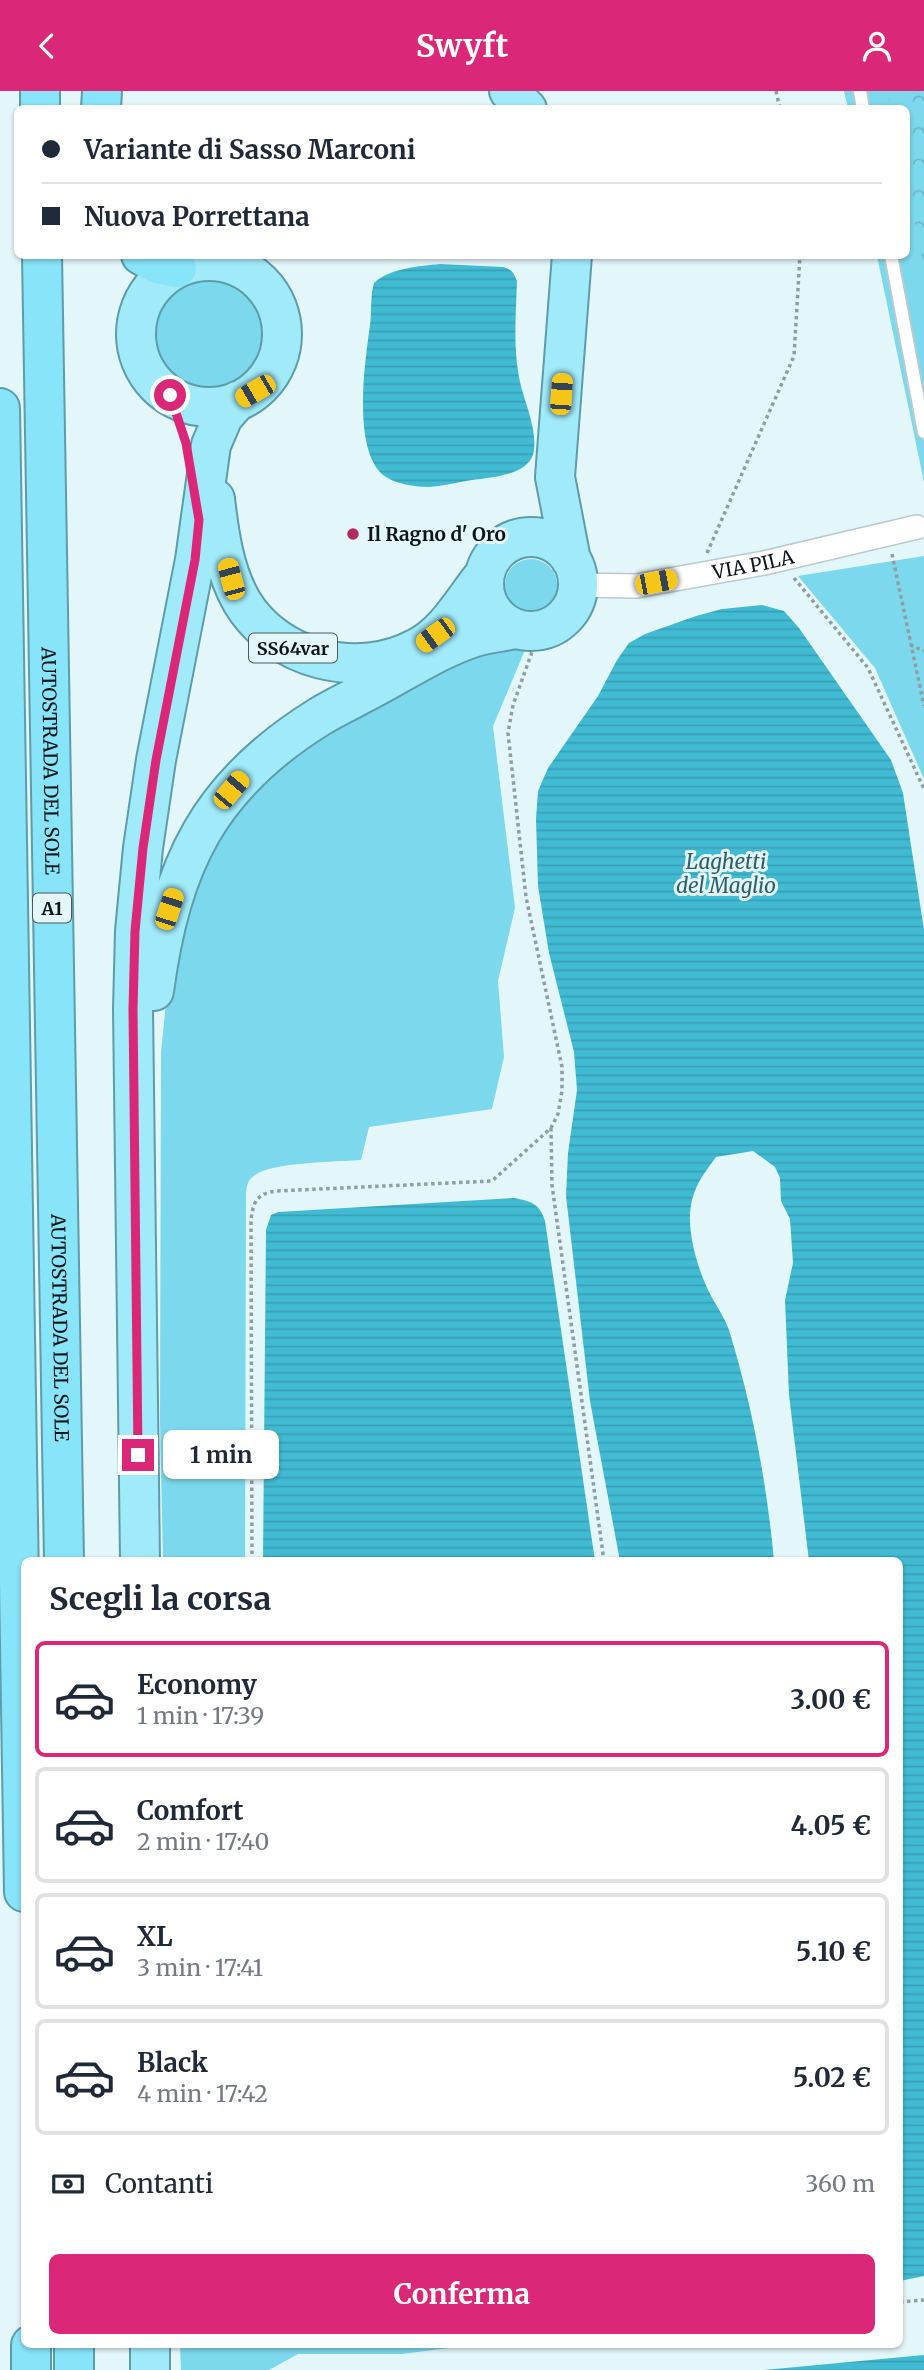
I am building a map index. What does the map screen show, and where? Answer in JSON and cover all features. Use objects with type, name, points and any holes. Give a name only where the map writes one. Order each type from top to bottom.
[{"type":"highway","points":[[509,91],[523,105]]},
{"type":"highway","name":"AUTOSTRADA DEL SOLE","points":[[42,259],[64,1557]]},
{"type":"highway","points":[[148,259],[157,264],[192,262],[218,261],[239,268],[255,267],[272,296],[280,315],[282,336],[279,356],[269,376],[255,391],[237,401],[214,407],[191,405],[170,395],[153,381],[141,362],[136,341],[138,319],[145,298],[159,281],[192,262]]},
{"type":"highway","name":"SS64var","points":[[572,259],[555,477],[574,573]]},
{"type":"highway","points":[[170,395],[186,443],[199,520]]},
{"type":"highway","points":[[140,1557],[134,1136],[135,931],[143,848],[156,760],[195,560],[211,445],[223,417],[237,401]]},
{"type":"highway","name":"A1","points":[[0,408],[21,1706]]},
{"type":"highway","name":"SS64var","points":[[211,445],[217,521],[231,579],[243,603],[257,620],[297,650],[321,659],[347,664],[372,663],[393,658],[418,648],[435,635],[455,614],[485,574],[497,552],[519,539],[540,512],[555,477]]},
{"type":"highway","points":[[134,1136],[160,944],[169,909],[190,852],[220,803],[241,778],[269,753],[321,716],[462,643],[487,634],[552,627],[562,619],[571,610],[574,573],[561,548],[534,537],[519,539]]},
{"type":"highway","points":[[485,574],[486,601],[494,613],[503,623],[528,630]]},
{"type":"highway","points":[[31,2348],[31,2370]]},
{"type":"highway","points":[[74,2348],[74,2370]]},
{"type":"highway","points":[[150,2348],[150,2370]]},
{"type":"street","name":"VIA PILA","points":[[574,573],[636,586],[764,563],[921,526]]},
{"type":"lane","points":[[892,259],[924,432]]},
{"type":"path","points":[[708,550],[793,356],[800,259]]},
{"type":"path","points":[[888,535],[924,705]]},
{"type":"path","points":[[790,573],[868,668],[924,789]]},
{"type":"path","points":[[252,1557],[251,1220],[254,1201],[260,1195],[277,1191],[492,1181],[551,1128],[558,1114],[562,1067],[526,898],[508,733],[528,630]]},
{"type":"path","points":[[910,645],[924,651]]},
{"type":"path","points":[[551,1128],[552,1185],[603,1557]]},
{"type":"path","points":[[903,2302],[924,2300]]},
{"type":"green space","points":[[844,91],[924,91],[924,482],[878,259],[910,259],[910,105],[847,105]]},
{"type":"green space","points":[[887,91],[924,91],[924,269],[910,199],[910,105],[890,105]]},
{"type":"green space","points":[[208,279],[229,283],[247,295],[259,313],[263,334],[259,355],[247,373],[229,385],[208,389],[187,385],[169,373],[157,355],[153,334],[157,313],[169,295],[187,283]]},
{"type":"green space","points":[[924,556],[924,779],[875,668],[798,576]]},
{"type":"green space","points":[[531,559],[541,561],[549,567],[555,575],[555,595],[549,603],[541,609],[531,611],[521,609],[513,603],[507,595],[505,585],[507,575],[513,567],[521,561]]},
{"type":"green space","points":[[517,646],[525,650],[493,726],[515,908],[498,981],[504,1057],[492,1109],[369,1127],[361,1160],[275,1167],[250,1179],[246,1194],[245,1557],[163,1557],[160,1420],[161,1052],[172,945],[218,827],[281,759],[465,654]]},
{"type":"green space","points":[[180,2348],[449,2348],[402,2354],[298,2354],[269,2370],[181,2370]]},
{"type":"water","points":[[440,264],[503,267],[511,270],[515,276],[517,365],[533,432],[534,450],[531,459],[517,471],[496,477],[429,487],[399,483],[383,475],[373,462],[364,425],[364,382],[374,283],[388,274],[405,269]]},
{"type":"water","name":"Laghetti del Maglio","points":[[762,605],[784,611],[799,628],[891,760],[903,793],[924,930],[924,2276],[903,2280],[903,1557],[809,1557],[789,1395],[785,1300],[793,1263],[790,1219],[781,1201],[780,1178],[775,1167],[753,1151],[716,1157],[695,1190],[690,1224],[698,1264],[729,1330],[745,1387],[763,1473],[774,1557],[619,1557],[590,1401],[566,1196],[568,1153],[577,1090],[574,1052],[549,953],[538,886],[538,791],[548,768],[598,696],[629,643],[645,634],[722,609]]},
{"type":"water","points":[[514,1198],[534,1204],[545,1221],[594,1557],[263,1557],[266,1230],[271,1215],[278,1212]]},
{"type":"water","points":[[924,2355],[924,2370],[764,2370]]},
{"type":"place","name":"Il Ragno d' Oro","points":[[353,534]]},
{"type":"route","points":[[138,1455],[133,1009],[135,931],[143,848],[156,760],[195,560],[199,520],[186,443],[170,395]]}]
